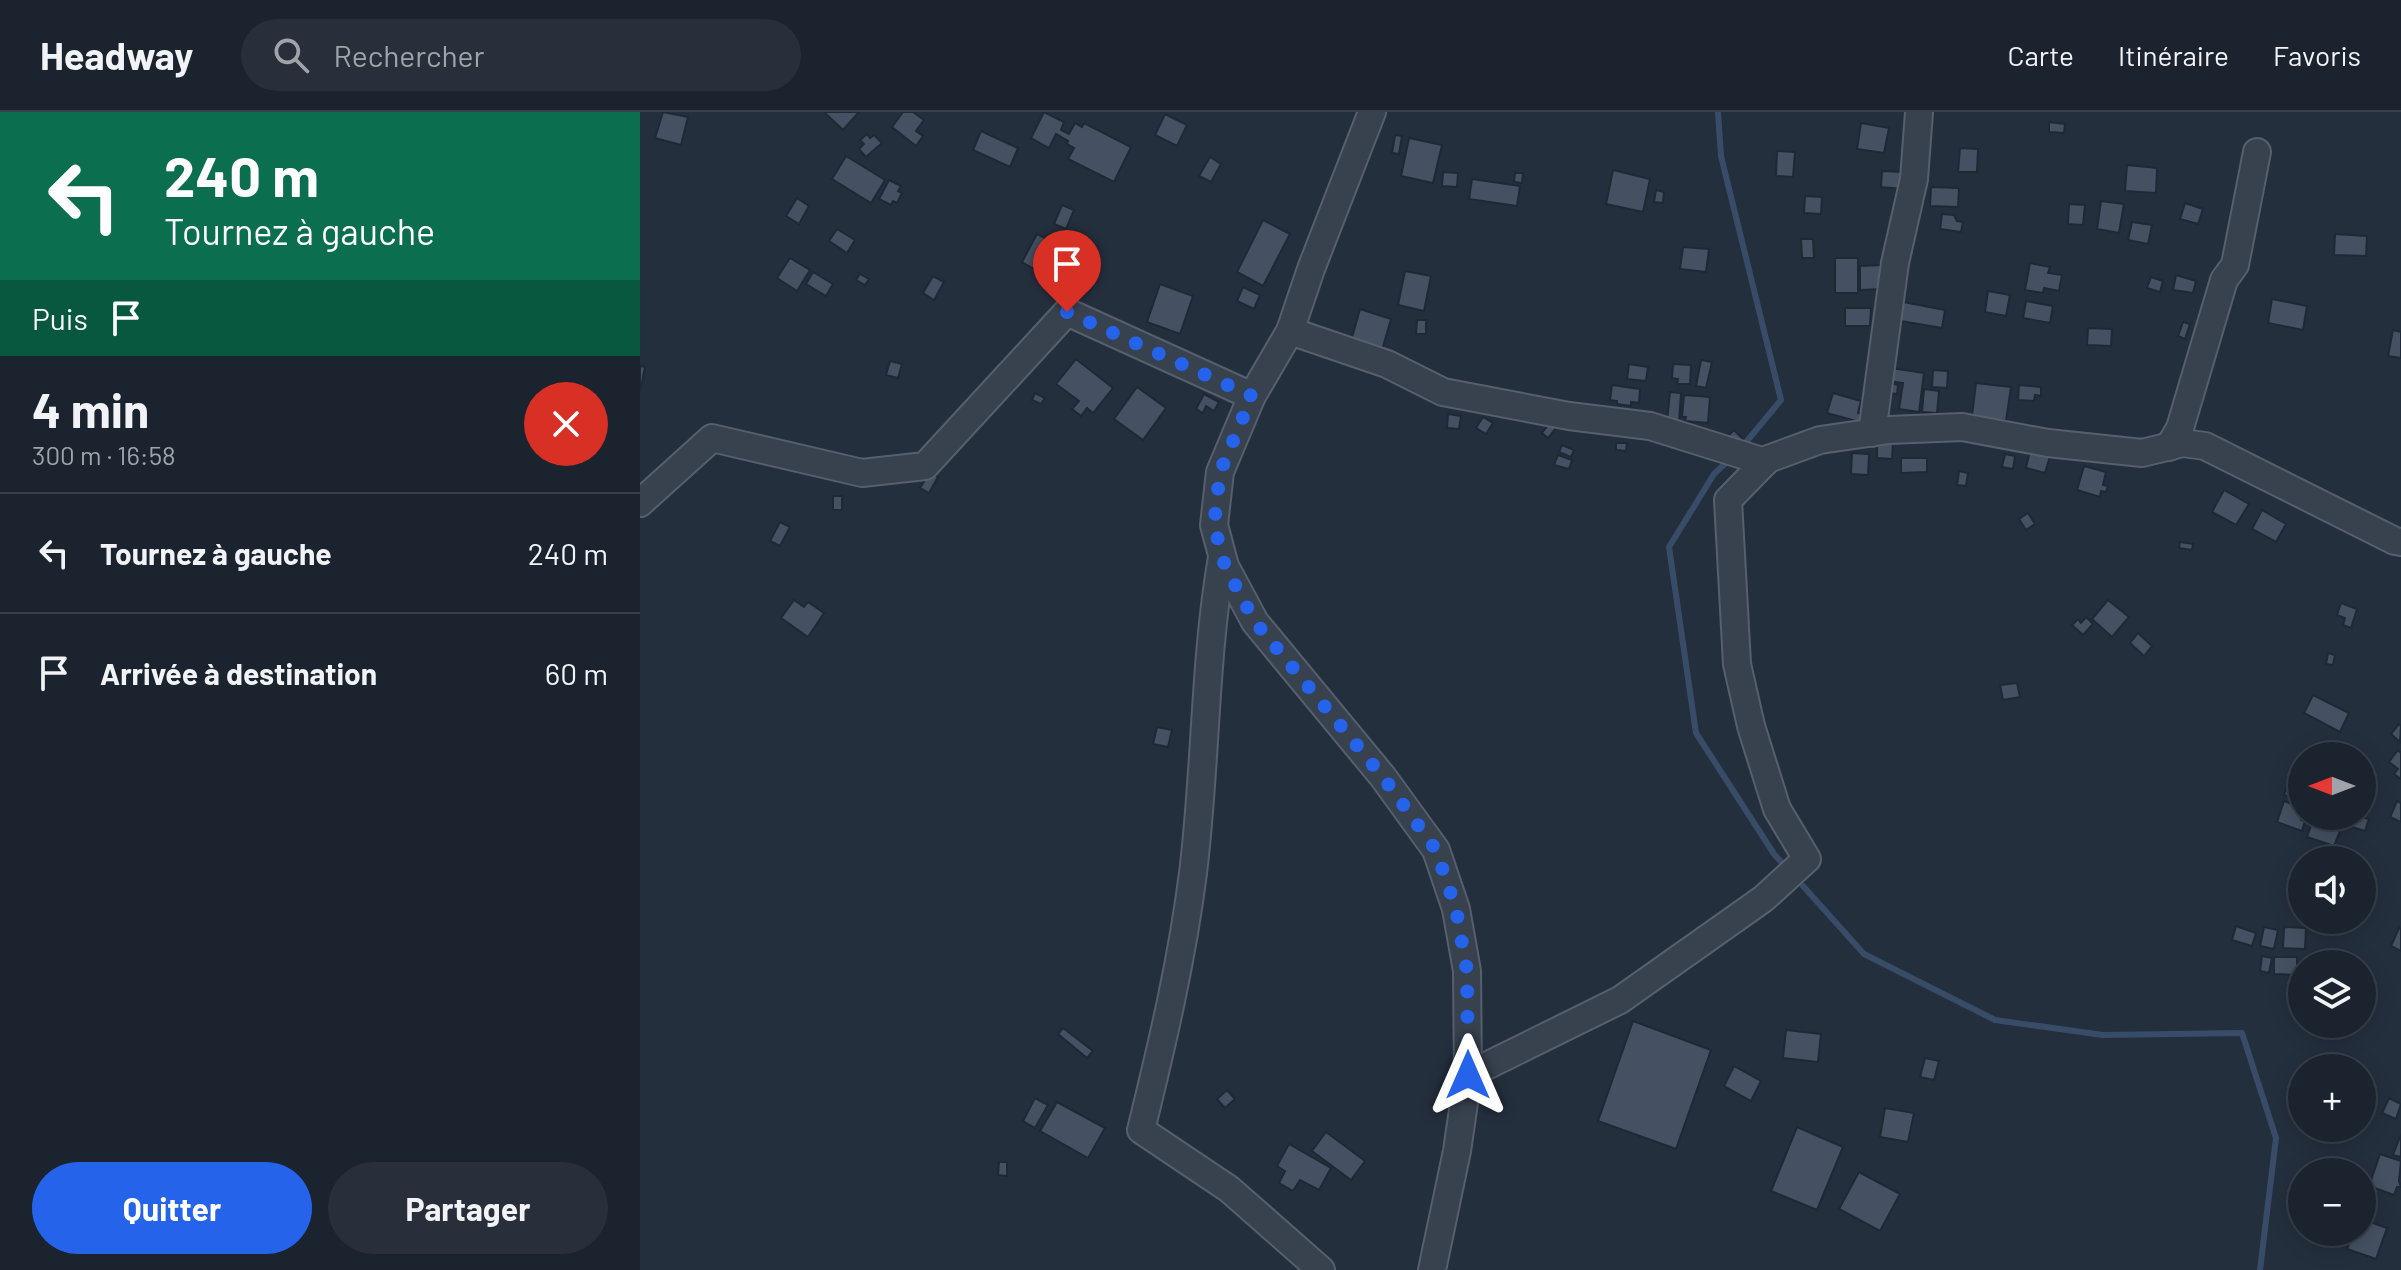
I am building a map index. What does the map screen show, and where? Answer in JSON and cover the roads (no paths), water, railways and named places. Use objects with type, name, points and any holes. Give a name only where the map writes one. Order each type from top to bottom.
[{"type":"street","points":[[1372,112],[1290,331],[1252,396],[1220,472],[1214,525],[1222,557],[1255,622],[1383,777],[1436,850],[1456,909],[1467,971],[1468,1075],[1457,1151],[1432,1270]]},
{"type":"street","points":[[1872,433],[1895,263],[1914,179],[1919,112]]},
{"type":"street","points":[[2169,447],[2180,428],[2224,280],[2235,265],[2257,152]]},
{"type":"street","points":[[640,503],[712,438],[862,473],[925,466],[1067,312],[1252,396]]},
{"type":"street","points":[[1290,331],[1387,364],[1443,392],[1569,416],[1650,426],[1765,462]]},
{"type":"street","points":[[1468,1075],[1620,1000],[1763,899],[1807,859],[1777,809],[1751,726],[1737,664],[1728,500],[1765,462],[1820,440],[1962,427],[2048,443],[2142,453],[2183,443],[2205,446],[2401,542]]},
{"type":"street","points":[[1222,557],[1213,606],[1193,872],[1171,1011],[1141,1130],[1229,1189],[1321,1270]]},
{"type":"waterway","points":[[1718,112],[1721,156],[1781,400],[1742,447]]},
{"type":"waterway","points":[[1729,460],[1714,474],[1669,547],[1696,733],[1774,854],[1786,867]]},
{"type":"waterway","points":[[1803,886],[1864,954],[1995,1020],[2103,1035],[2242,1033],[2276,1138],[2260,1270]]}]
